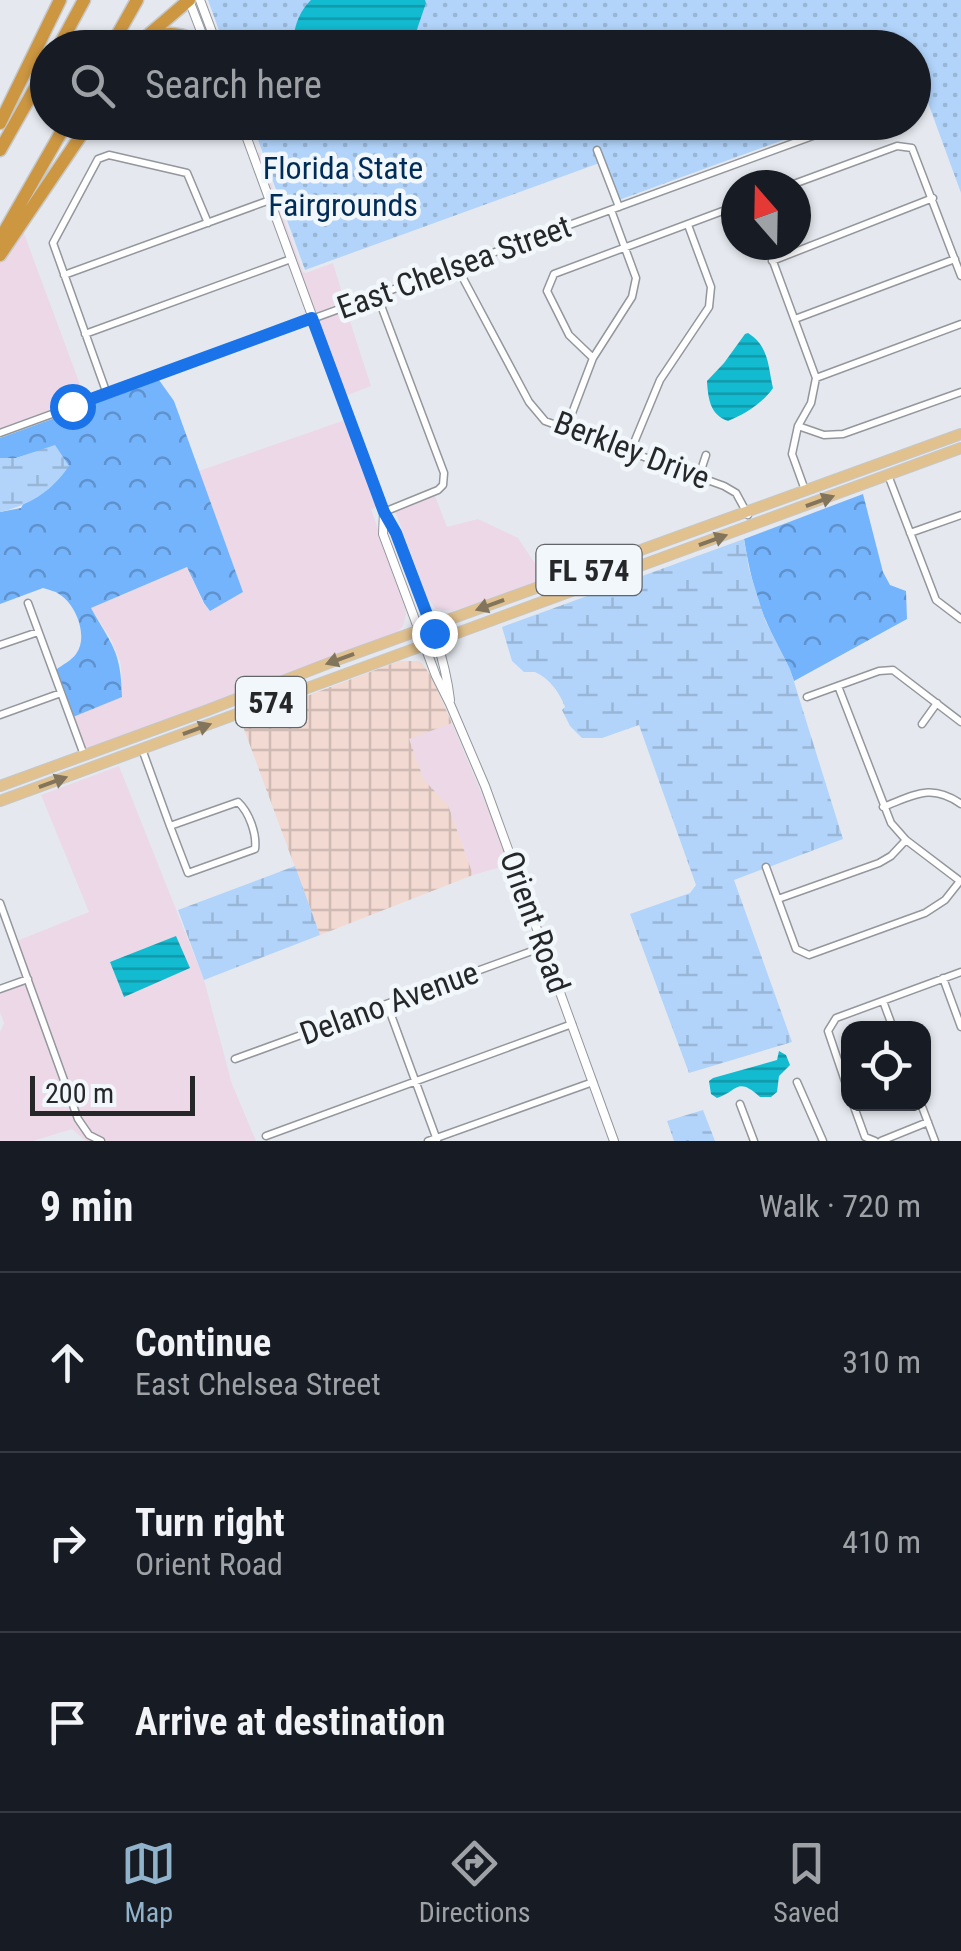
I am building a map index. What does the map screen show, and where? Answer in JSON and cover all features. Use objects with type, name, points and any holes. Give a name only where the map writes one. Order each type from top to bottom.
[{"type":"highway","points":[[45,30],[60,0]]},
{"type":"highway","points":[[68,30],[84,0]]},
{"type":"highway","points":[[120,30],[137,0]]},
{"type":"highway","points":[[155,30],[189,0]]},
{"type":"highway","points":[[0,123],[30,62]]},
{"type":"highway","points":[[0,150],[30,98]]},
{"type":"highway","points":[[0,239],[57,140]]},
{"type":"highway","points":[[0,255],[78,140]]},
{"type":"main road","name":"FL 574","points":[[0,786],[958,435]]},
{"type":"main road","points":[[869,468],[888,475],[898,464],[951,444],[958,435]]},
{"type":"main road","name":"574","points":[[0,801],[961,448]]},
{"type":"main road","points":[[86,755],[105,762],[116,744]]},
{"type":"street","points":[[189,0],[200,30]]},
{"type":"street","points":[[200,0],[211,30]]},
{"type":"street","name":"Orient Road","points":[[248,140],[384,512],[394,527],[432,626],[447,672],[450,704]]},
{"type":"street","name":"East Chelsea Street","points":[[0,432],[802,140]]},
{"type":"street","points":[[811,178],[897,146],[912,148],[961,276]]},
{"type":"street","points":[[566,429],[592,358],[632,297],[636,278],[598,150]]},
{"type":"street","points":[[107,394],[53,243],[89,174],[103,155],[109,154],[187,173],[208,223]]},
{"type":"street","points":[[806,492],[792,454],[816,378],[772,261],[933,198]]},
{"type":"street","points":[[64,276],[270,200]]},
{"type":"street","points":[[592,358],[569,336],[547,290],[554,274],[721,212]]},
{"type":"street","points":[[631,450],[660,380],[710,307],[711,288],[688,224]]},
{"type":"street","points":[[85,334],[291,258]]},
{"type":"street","points":[[795,318],[955,258]]},
{"type":"street","name":"Berkley Drive","points":[[456,267],[529,402],[545,421],[724,486],[736,493],[752,526]]},
{"type":"street","points":[[376,295],[444,473],[438,490],[384,512]]},
{"type":"street","points":[[816,378],[961,324]]},
{"type":"street","points":[[798,426],[824,435],[842,434],[961,392]]},
{"type":"street","points":[[699,476],[706,455]]},
{"type":"street","points":[[888,475],[936,600],[960,617]]},
{"type":"street","name":"Orient Road","points":[[384,512],[383,534],[436,676],[485,786],[614,1141]]},
{"type":"street","points":[[910,533],[961,515]]},
{"type":"street","points":[[28,603],[86,755]]},
{"type":"street","points":[[0,645],[38,632]]},
{"type":"street","points":[[807,696],[879,671],[893,670],[961,722]]},
{"type":"street","points":[[766,867],[796,949],[809,955],[925,913],[945,900],[960,881],[906,840],[891,823],[838,686]]},
{"type":"street","points":[[0,716],[62,693]]},
{"type":"street","points":[[922,724],[937,703]]},
{"type":"street","points":[[142,749],[170,826],[188,873],[255,849],[256,840],[245,808],[238,802],[170,826]]},
{"type":"street","points":[[884,807],[923,792],[945,793],[961,804]]},
{"type":"street","points":[[778,899],[879,863],[906,840]]},
{"type":"street","points":[[0,903],[78,1119],[101,1141]]},
{"type":"street","name":"Delano Avenue","points":[[234,1059],[544,946]]},
{"type":"street","points":[[841,1069],[828,1031],[836,1018],[961,972]]},
{"type":"street","points":[[0,989],[28,978]]},
{"type":"street","points":[[944,978],[961,1027]]},
{"type":"street","points":[[883,1001],[891,1021]]},
{"type":"street","points":[[387,1004],[434,1140],[593,1082]]},
{"type":"street","points":[[266,1136],[572,1024]]},
{"type":"street","points":[[797,1082],[823,1141]]},
{"type":"street","points":[[740,1104],[754,1141]]},
{"type":"street","points":[[856,1111],[865,1136],[881,1140],[928,1122]]},
{"type":"street","points":[[924,1111],[934,1141]]},
{"type":"shaded area","points":[[311,0],[426,3],[417,30],[295,30]]},
{"type":"shaded area","points":[[254,152],[260,153],[303,272],[333,263],[345,303],[314,314]]},
{"type":"shaded area","points":[[22,228],[85,398],[0,429],[0,262]]},
{"type":"shaded area","points":[[346,309],[371,386],[345,396],[316,320]]},
{"type":"shaded area","points":[[748,333],[764,350],[773,388],[753,408],[728,421],[714,410],[707,381]]},
{"type":"shaded area","points":[[348,419],[379,506],[371,509],[405,605],[403,626],[396,634],[85,750],[73,717],[122,696],[121,665],[111,639],[91,608],[187,567],[210,610],[243,592],[199,471]]},
{"type":"shaded area","points":[[435,496],[447,527],[478,519],[518,538],[546,580],[453,611],[436,609],[428,599],[395,511]]},
{"type":"shaded area","points":[[399,661],[422,663],[452,723],[409,739],[424,780],[448,805],[473,875],[320,935],[241,721]]},
{"type":"shaded area","points":[[452,723],[511,864],[473,875],[448,805],[424,780],[408,738]]},
{"type":"shaded area","points":[[119,766],[204,980],[232,1084],[256,1141],[107,1141],[91,1132],[80,1117],[17,941],[89,912],[41,795]]},
{"type":"shaded area","points":[[176,936],[190,968],[124,997],[110,962]]},
{"type":"shaded area","points":[[26,983],[76,1121],[95,1141],[86,1141],[72,1129],[33,1141],[0,1141],[0,1032],[4,1023],[0,992]]},
{"type":"shaded area","points":[[779,1051],[786,1055],[790,1065],[779,1076],[777,1092],[771,1097],[760,1097],[742,1086],[717,1098],[711,1094],[709,1081],[713,1078],[777,1060]]},
{"type":"green space","points":[[208,0],[961,0],[961,193],[931,111],[931,30],[219,30]]},
{"type":"green space","name":"Florida State Fairgrounds","points":[[258,140],[783,140],[619,200],[605,161],[305,270]]},
{"type":"green space","points":[[159,380],[174,401],[243,592],[210,611],[187,567],[91,608],[117,658],[122,697],[73,717],[56,670],[80,647],[81,630],[71,605],[43,588],[0,604],[0,512],[21,508],[55,446],[16,458],[0,458],[0,438]]},
{"type":"green space","points":[[55,445],[69,466],[62,475],[39,496],[0,512],[0,458],[16,458]]},
{"type":"green space","points":[[863,494],[883,572],[890,585],[906,591],[907,619],[794,681],[759,603],[744,539]]},
{"type":"green space","points":[[744,539],[765,620],[790,669],[843,839],[769,867],[767,863],[763,869],[734,880],[792,1042],[689,1073],[630,914],[690,893],[696,885],[639,725],[602,738],[582,738],[570,726],[562,710],[563,702],[549,682],[535,672],[524,672],[512,661],[502,627]]},
{"type":"green space","points":[[295,866],[320,935],[204,980],[178,910]]},
{"type":"green space","points":[[703,1110],[715,1141],[674,1141],[667,1121]]},
{"type":"route","points":[[72,406],[312,318],[434,633]]}]
